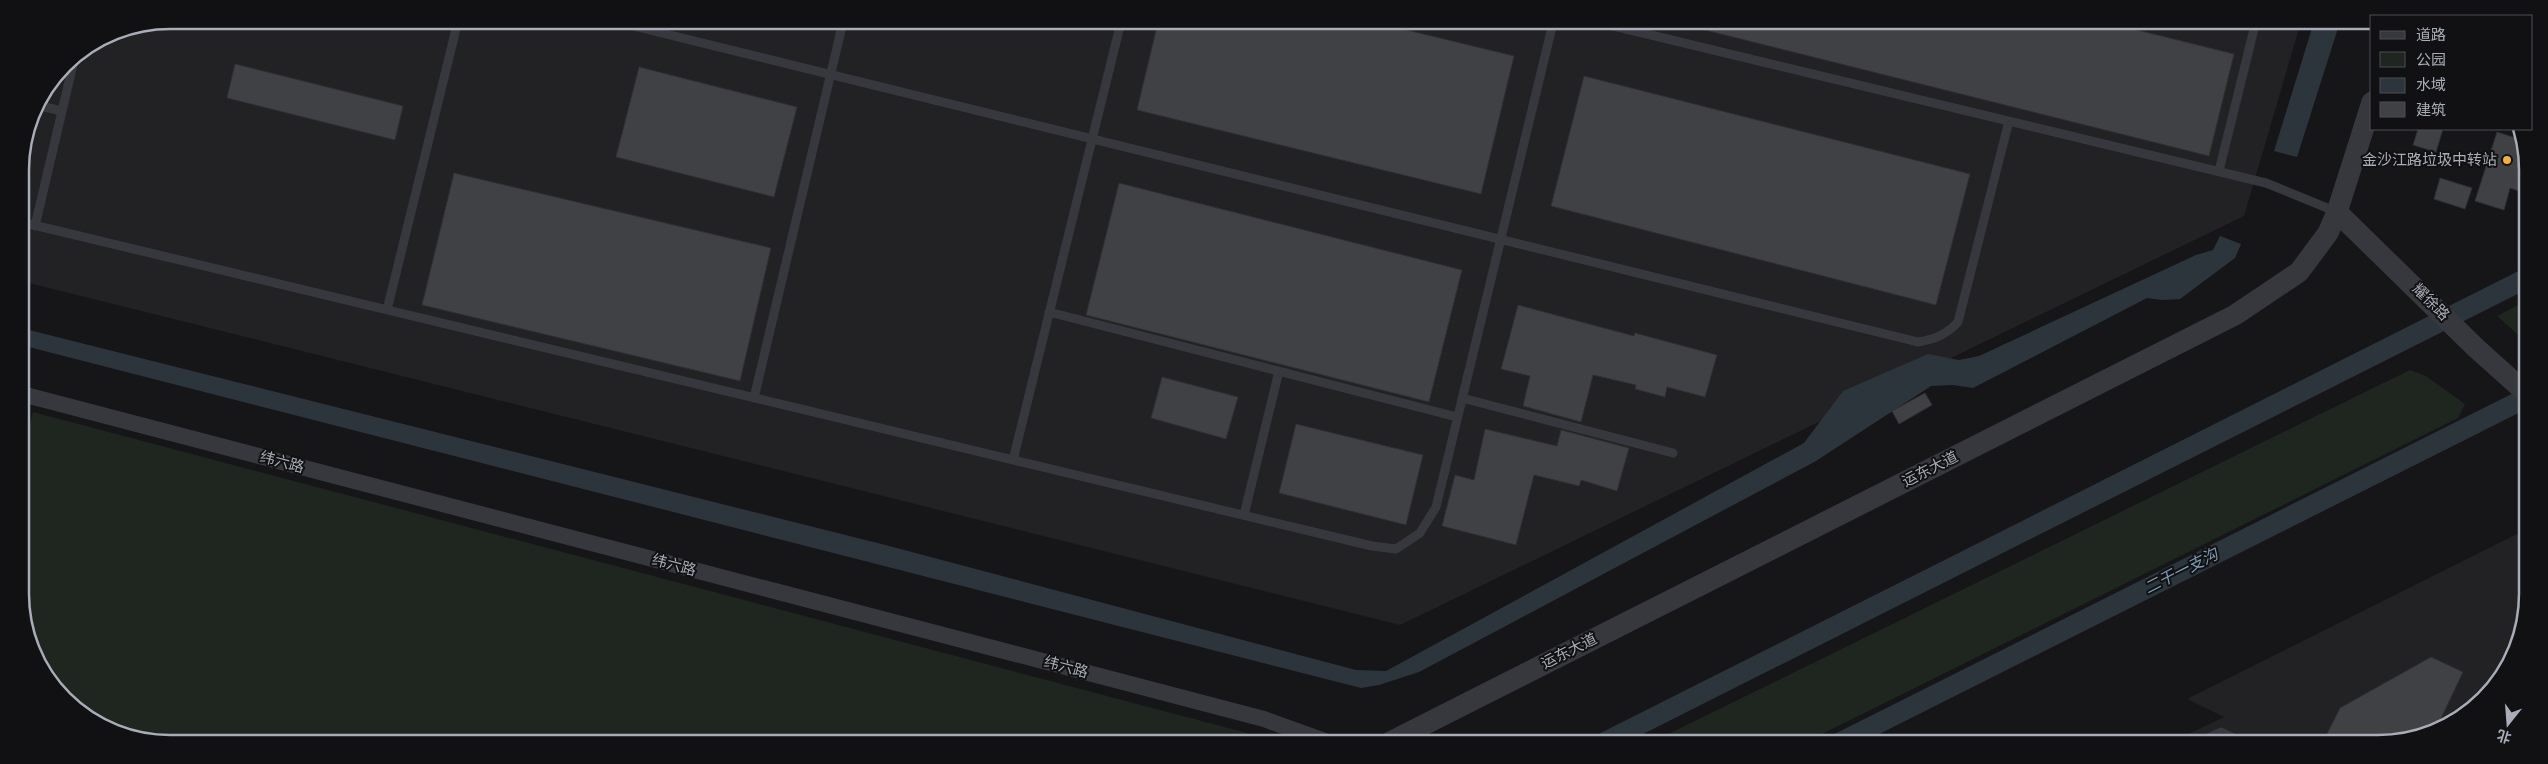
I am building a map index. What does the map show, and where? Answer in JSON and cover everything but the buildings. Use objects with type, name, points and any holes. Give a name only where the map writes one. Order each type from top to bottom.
[{"type":"street","name":"运东大道","points":[[1404,735],[2235,315],[2299,272],[2328,233],[2337,212],[2370,108]]},
{"type":"street","name":"耀徐路","points":[[2337,212],[2409,280],[2476,348],[2519,387]]},
{"type":"street","name":"纬六路","points":[[29,396],[1264,719],[1306,735]]},
{"type":"lane","points":[[388,310],[456,29]]},
{"type":"lane","points":[[646,29],[1918,342],[1949,331],[1958,322],[2009,121]]},
{"type":"lane","points":[[754,398],[841,29]]},
{"type":"lane","points":[[1013,460],[1118,29]]},
{"type":"lane","points":[[29,224],[1396,550],[1420,533],[1436,506],[1552,29]]},
{"type":"lane","points":[[1625,29],[2266,182],[2337,212]]},
{"type":"lane","points":[[2218,171],[2254,29]]},
{"type":"lane","points":[[35,226],[72,69]]},
{"type":"lane","points":[[44,107],[62,111]]},
{"type":"lane","points":[[1050,312],[1457,417]]},
{"type":"lane","points":[[1244,515],[1279,371]]},
{"type":"lane","points":[[1462,398],[1673,453]]},
{"type":"lane","points":[[2215,735],[2221,732],[2227,735]]},
{"type":"shaded area","points":[[170,29],[2299,29],[2244,216],[1400,625],[29,283],[29,161],[34,133],[43,108],[64,77],[84,58],[99,48],[125,36],[152,30]]},
{"type":"shaded area","points":[[2519,533],[2518,612],[2512,639],[2505,656],[2478,694],[2464,706],[2440,721],[2406,733],[2387,735],[2187,735],[2224,717],[2187,699]]},
{"type":"green space","points":[[2519,305],[2519,336],[2497,316]]},
{"type":"green space","points":[[2410,370],[2426,376],[2465,404],[2458,418],[1820,735],[1666,735]]},
{"type":"green space","points":[[33,412],[1248,733],[1242,735],[170,735],[133,730],[99,716],[70,694],[43,656],[36,639],[31,622],[29,594],[29,428]]},
{"type":"water","points":[[2312,29],[2338,29],[2297,157],[2274,151]]},
{"type":"water","points":[[2220,236],[2241,244],[2235,258],[2180,299],[2162,300],[2147,298],[1973,388],[1953,385],[1931,386],[1816,461],[1419,672],[1379,685],[1361,688],[29,347],[29,330],[893,547],[1356,670],[1386,671],[1804,443],[1843,391],[1928,354],[1959,360],[1979,356],[2196,255],[2213,250]]},
{"type":"waterway","points":[[1619,735],[2519,282]]},
{"type":"waterway","name":"二干一支沟","points":[[1855,735],[2519,402]]},
{"type":"place","name":"金沙江路垃圾中转站","points":[[2507,160]]}]
